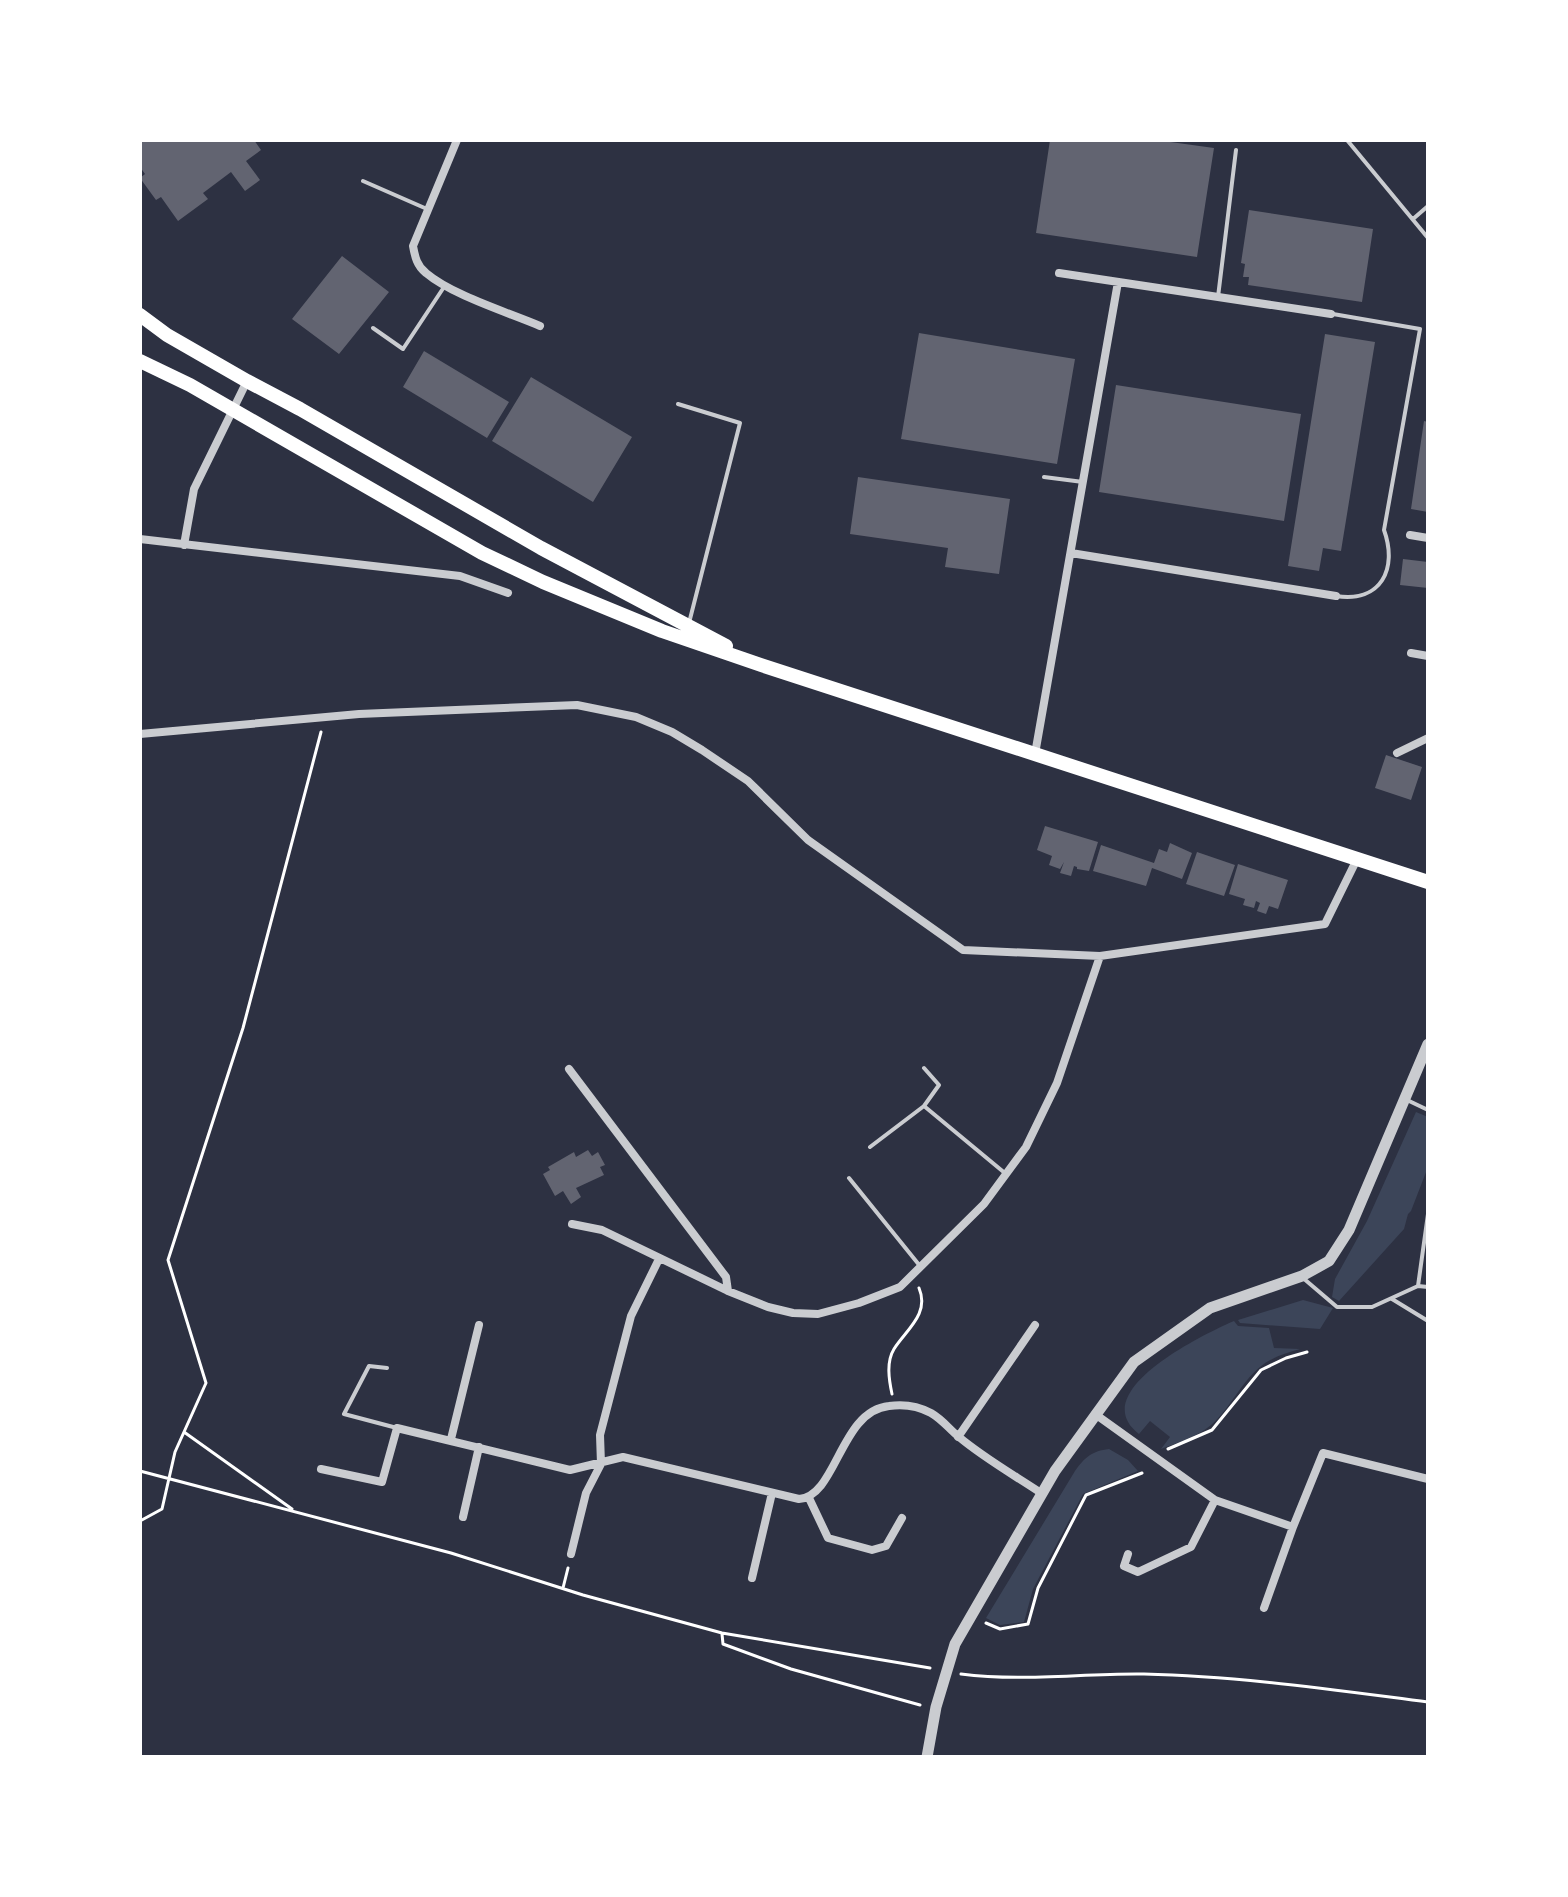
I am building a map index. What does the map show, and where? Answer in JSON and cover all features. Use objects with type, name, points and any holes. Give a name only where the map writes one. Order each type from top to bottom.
[{"type":"main road","points":[[140,315],[167,335],[541,548],[761,665]]},
{"type":"main road","points":[[140,361],[159,368],[482,553],[662,631],[1428,882]]},
{"type":"street","points":[[457,140],[413,246],[415,260],[424,272],[445,285],[540,326]]},
{"type":"street","points":[[1059,273],[1331,314]]},
{"type":"street","points":[[1035,754],[1118,282]]},
{"type":"street","points":[[184,545],[194,489],[247,381]]},
{"type":"street","points":[[1410,535],[1428,538]]},
{"type":"street","points":[[140,539],[460,576],[508,593]]},
{"type":"street","points":[[1071,553],[1336,596]]},
{"type":"street","points":[[1411,653],[1428,656]]},
{"type":"street","points":[[140,734],[325,717],[577,705],[636,717],[672,732],[748,781],[808,840],[963,950],[1100,956],[1325,924],[1357,859]]},
{"type":"street","points":[[1397,753],[1428,738]]},
{"type":"street","points":[[572,1224],[602,1230],[728,1291],[793,1313],[818,1314],[900,1287],[984,1204],[1026,1147],[1057,1083],[1100,956]]},
{"type":"street","points":[[927,1757],[936,1707],[955,1644],[1041,1493],[1095,1414],[1134,1362],[1210,1308],[1302,1276],[1329,1261],[1349,1230],[1428,1044]]},
{"type":"street","points":[[569,1069],[726,1277],[728,1291]]},
{"type":"street","points":[[571,1554],[586,1493],[601,1464],[600,1435],[631,1316],[659,1259]]},
{"type":"street","points":[[451,1439],[479,1325]]},
{"type":"street","points":[[958,1437],[1035,1325]]},
{"type":"street","points":[[321,1469],[382,1482],[397,1428],[570,1470],[623,1457],[799,1499],[809,1498],[817,1492],[841,1447],[864,1417],[884,1406],[905,1405],[928,1412],[945,1422],[958,1437],[1041,1493]]},
{"type":"street","points":[[1095,1414],[1215,1500],[1293,1527]]},
{"type":"street","points":[[463,1517],[479,1447]]},
{"type":"street","points":[[1264,1608],[1323,1453],[1428,1479]]},
{"type":"street","points":[[752,1578],[772,1493]]},
{"type":"street","points":[[809,1498],[828,1538],[872,1550],[886,1546],[902,1518]]},
{"type":"street","points":[[1128,1554],[1124,1566],[1138,1572],[1191,1547],[1215,1500]]},
{"type":"lane","points":[[1347,140],[1428,238]]},
{"type":"lane","points":[[1218,297],[1236,150]]},
{"type":"lane","points":[[363,181],[427,209]]},
{"type":"lane","points":[[1413,219],[1428,206]]},
{"type":"lane","points":[[373,328],[403,349],[445,285]]},
{"type":"lane","points":[[1331,314],[1420,329],[1384,530],[1390,546],[1388,567],[1384,579],[1369,592],[1350,598],[1336,596]]},
{"type":"lane","points":[[678,404],[740,423],[688,625]]},
{"type":"lane","points":[[1044,477],[1083,482]]},
{"type":"lane","points":[[870,1147],[924,1106],[939,1085],[924,1068]]},
{"type":"lane","points":[[1405,1099],[1428,1110]]},
{"type":"lane","points":[[924,1106],[1006,1174]]},
{"type":"lane","points":[[849,1178],[917,1272]]},
{"type":"lane","points":[[1418,1286],[1428,1214]]},
{"type":"lane","points":[[1302,1276],[1337,1307],[1372,1307],[1418,1286],[1428,1287]]},
{"type":"lane","points":[[1392,1299],[1428,1321]]},
{"type":"lane","points":[[387,1368],[369,1366],[344,1414],[397,1428]]},
{"type":"path","points":[[140,1521],[162,1509],[175,1452],[206,1383],[168,1260],[243,1028],[325,717]]},
{"type":"path","points":[[895,1405],[889,1362],[894,1349],[915,1322],[923,1303],[917,1272]]},
{"type":"path","points":[[1162,1454],[1171,1446],[1212,1430],[1261,1370],[1307,1352]]},
{"type":"path","points":[[184,1432],[295,1511]]},
{"type":"path","points":[[140,1471],[451,1553],[722,1633],[917,1665]]},
{"type":"path","points":[[982,1622],[1000,1629],[1028,1624],[1038,1588],[1086,1495],[1142,1473]]},
{"type":"path","points":[[563,1588],[571,1554]]},
{"type":"path","points":[[722,1633],[723,1644],[791,1669],[910,1704],[936,1707]]},
{"type":"path","points":[[966,1674],[1143,1674],[1236,1680],[1428,1702]]},
{"type":"shaded area","points":[[1416,1112],[1428,1117],[1428,1167],[1404,1229],[1339,1301],[1332,1297],[1335,1279],[1367,1221]]},
{"type":"shaded area","points":[[1303,1300],[1333,1308],[1320,1329],[1240,1323],[1238,1320]]},
{"type":"shaded area","points":[[1234,1321],[1238,1326],[1269,1328],[1274,1348],[1300,1349],[1274,1358],[1260,1367],[1218,1419],[1199,1433],[1161,1449],[1170,1437],[1150,1421],[1139,1434],[1126,1418],[1126,1400],[1137,1383],[1176,1351]]},
{"type":"shaded area","points":[[1109,1449],[1128,1460],[1138,1471],[1083,1494],[1033,1589],[1024,1622],[1000,1625],[986,1618],[1075,1471],[1089,1456]]},
{"type":"building","points":[[140,140],[254,140],[261,150],[246,161],[260,180],[245,191],[231,172],[203,193],[208,199],[178,221],[161,197],[156,200],[140,178],[145,174],[140,167]]},
{"type":"building","points":[[1050,140],[1156,140],[1214,148],[1197,257],[1036,233]]},
{"type":"building","points":[[1249,210],[1373,229],[1362,302],[1248,285],[1249,277],[1243,277],[1245,264],[1241,263]]},
{"type":"building","points":[[342,256],[389,292],[339,354],[292,319]]},
{"type":"building","points":[[919,333],[1075,359],[1057,464],[901,439]]},
{"type":"building","points":[[1325,334],[1375,342],[1341,551],[1323,548],[1319,571],[1288,566]]},
{"type":"building","points":[[424,351],[509,402],[487,438],[403,387]]},
{"type":"building","points":[[531,377],[632,437],[593,502],[492,441]]},
{"type":"building","points":[[1116,385],[1301,414],[1284,521],[1099,492]]},
{"type":"building","points":[[1424,421],[1428,422],[1428,512],[1411,509]]},
{"type":"building","points":[[858,477],[1010,499],[999,574],[945,567],[948,548],[850,534]]},
{"type":"building","points":[[1403,559],[1428,562],[1428,588],[1400,585]]},
{"type":"building","points":[[1386,755],[1422,767],[1411,800],[1375,788]]},
{"type":"building","points":[[1045,826],[1098,842],[1089,871],[1074,866],[1071,876],[1060,873],[1064,862],[1060,869],[1049,865],[1052,856],[1037,850]]},
{"type":"building","points":[[1170,843],[1192,853],[1182,879],[1152,868],[1146,886],[1093,871],[1101,845],[1154,863],[1159,849],[1167,852]]},
{"type":"building","points":[[1197,852],[1235,865],[1224,896],[1186,884]]},
{"type":"building","points":[[1238,864],[1288,880],[1278,909],[1269,906],[1266,914],[1257,911],[1260,903],[1256,901],[1254,908],[1243,905],[1245,899],[1229,894]]},
{"type":"building","points":[[588,1150],[592,1156],[598,1152],[605,1165],[600,1167],[604,1175],[576,1188],[581,1197],[571,1204],[563,1191],[555,1196],[543,1174],[550,1170],[548,1167],[574,1152],[576,1157]]}]
